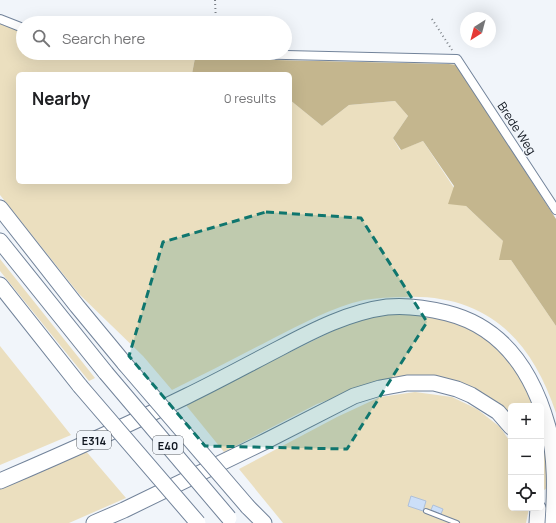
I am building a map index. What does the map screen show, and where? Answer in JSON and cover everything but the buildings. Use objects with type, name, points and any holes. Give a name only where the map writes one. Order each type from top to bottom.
[{"type":"highway","points":[[0,208],[125,364],[248,507],[264,523]]},
{"type":"highway","name":"E40","points":[[0,242],[106,373],[232,520]]},
{"type":"highway","name":"E40","points":[[0,285],[80,386],[198,523]]},
{"type":"highway","name":"E314","points":[[0,480],[62,454],[187,396],[334,321],[359,313],[388,307],[412,306],[461,316],[483,328],[499,340],[515,357],[530,380],[540,403],[550,436],[555,491],[553,523]]},
{"type":"highway","points":[[94,523],[266,441],[354,396],[380,388],[407,383],[434,383],[457,389],[471,395],[498,412],[508,424]]},
{"type":"highway","points":[[537,523],[538,511]]},
{"type":"street","points":[[0,19],[16,25]]},
{"type":"street","points":[[292,55],[457,60]]},
{"type":"street","name":"Brede Weg","points":[[457,60],[556,210]]},
{"type":"lane","points":[[426,511],[457,523]]},
{"type":"path","points":[[215,0],[216,16]]},
{"type":"path","points":[[432,20],[457,60]]},
{"type":"highlighted area","points":[[266,212],[361,218],[427,322],[347,449],[205,446],[129,356],[163,242]]},
{"type":"shaded area","points":[[0,23],[16,30],[16,60],[195,60],[192,72],[16,72],[16,184],[292,184],[292,102],[322,126],[349,105],[395,101],[408,116],[393,138],[400,150],[423,141],[466,206],[503,241],[511,260],[556,326],[556,413],[546,386],[533,363],[519,343],[501,326],[482,313],[459,303],[433,298],[379,298],[364,300],[340,307],[306,322],[172,390],[143,356],[79,294],[0,195]]},
{"type":"shaded area","points":[[195,60],[280,60],[458,65],[556,219],[556,326],[511,260],[499,260],[503,241],[466,206],[448,204],[454,186],[423,141],[401,150],[393,138],[408,116],[395,101],[349,105],[322,126],[292,102],[292,72],[192,72]]},
{"type":"shaded area","points":[[0,259],[95,378],[89,381],[0,271]]},
{"type":"shaded area","points":[[388,313],[429,314],[455,321],[489,340],[515,368],[527,387],[533,403],[508,403],[508,414],[461,384],[364,387],[317,404],[224,452],[185,404],[351,322]]},
{"type":"shaded area","points":[[0,346],[71,435],[0,465]]},
{"type":"shaded area","points":[[415,392],[452,397],[477,409],[500,427],[508,439],[508,511],[528,511],[526,523],[283,523],[239,469],[337,417],[380,397]]},
{"type":"shaded area","points":[[544,443],[546,451],[549,486],[544,490]]},
{"type":"shaded area","points":[[85,450],[126,498],[69,523],[0,523],[0,487]]}]
